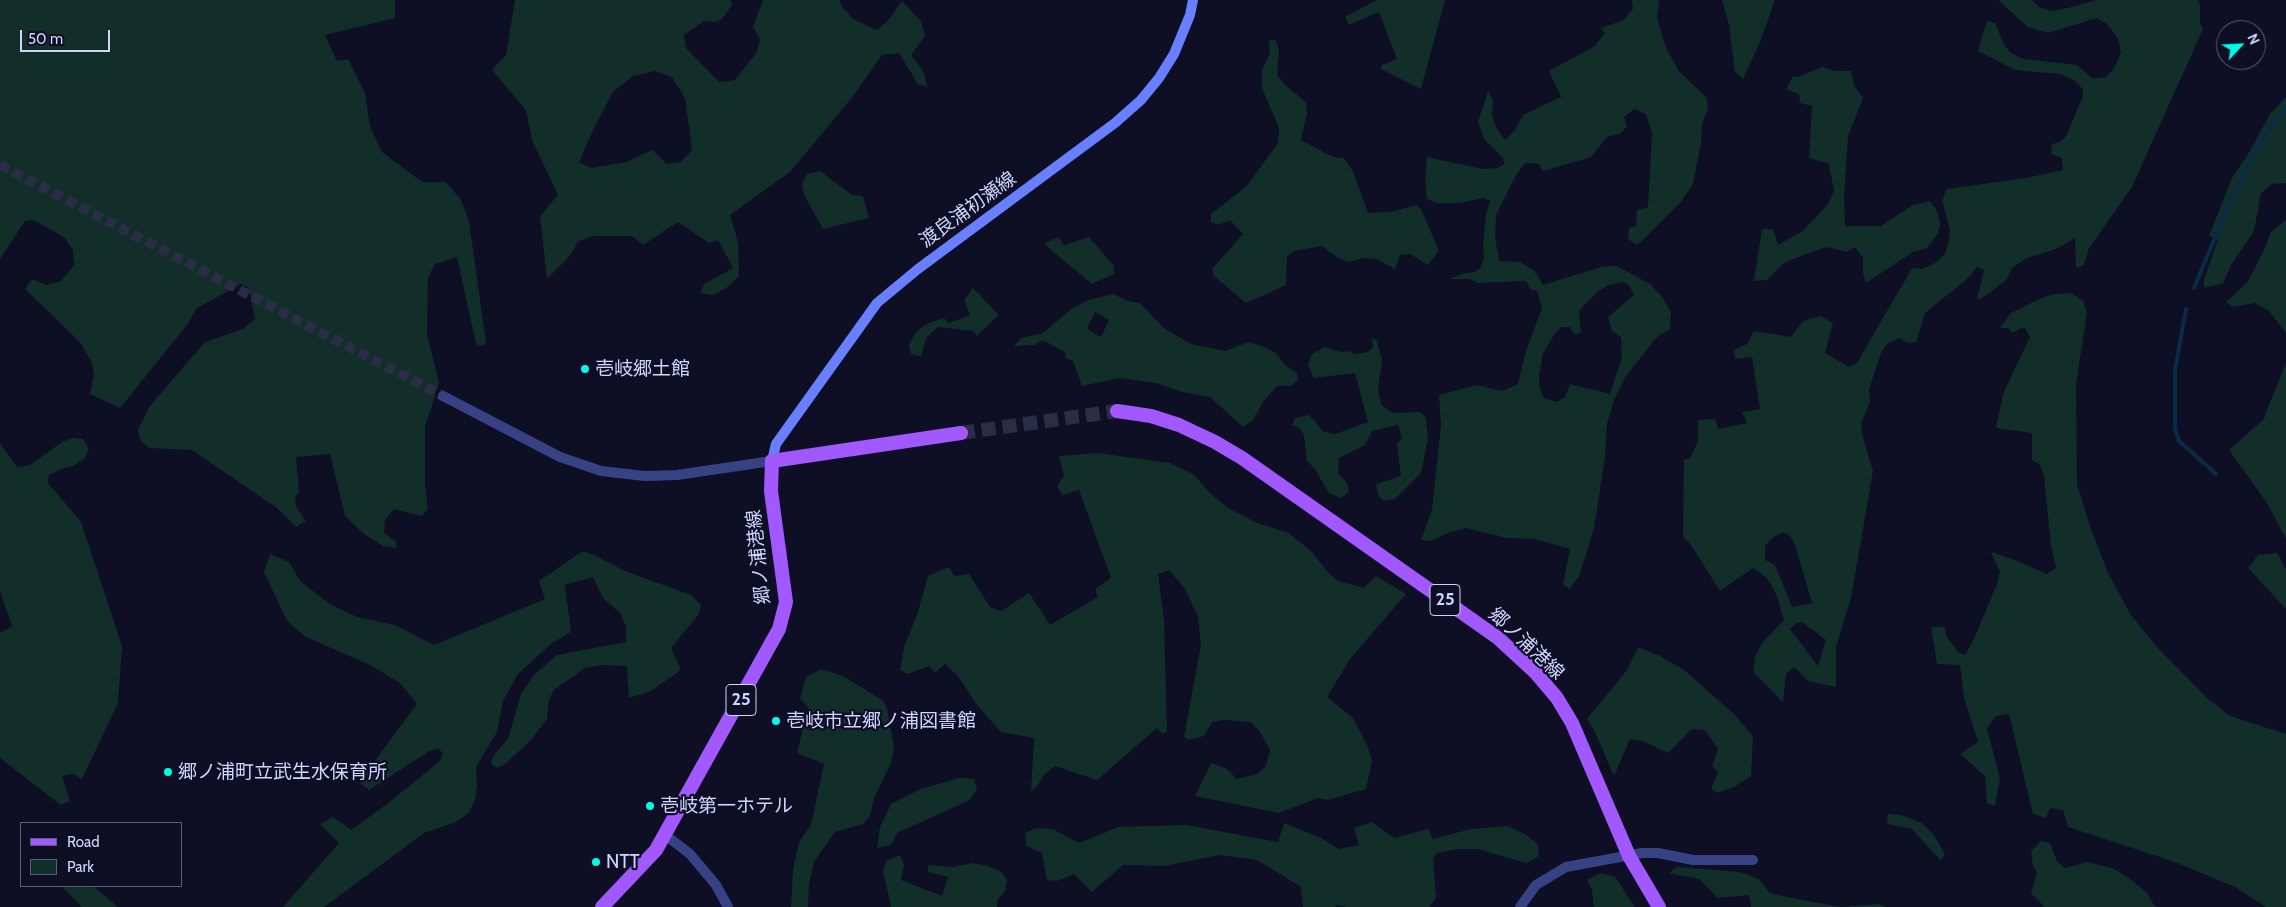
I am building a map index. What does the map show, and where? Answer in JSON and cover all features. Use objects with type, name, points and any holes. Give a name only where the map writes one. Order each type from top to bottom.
[{"type":"main road","name":"渡良浦初瀬線","points":[[772,460],[776,444],[877,303],[918,269],[1116,122],[1141,100],[1159,78],[1174,54],[1190,15],[1193,0]]},
{"type":"main road","name":"郷ノ浦港線","points":[[1117,411],[1151,416],[1179,425],[1215,442],[1242,458],[1498,638],[1535,672],[1557,698],[1572,723],[1628,856],[1659,907]]},
{"type":"main road","points":[[772,460],[961,433]]},
{"type":"main road","name":"郷ノ浦港線","points":[[602,907],[656,850],[780,629],[786,602],[771,491],[772,460]]},
{"type":"street","points":[[443,396],[560,457],[601,471],[645,476],[677,475],[772,460]]},
{"type":"street","points":[[664,834],[690,854],[716,885],[728,907]]},
{"type":"street","points":[[1520,907],[1536,885],[1566,867],[1628,856],[1658,853],[1694,860],[1753,860]]},
{"type":"green space","points":[[0,0],[395,0],[395,18],[325,35],[337,61],[348,59],[365,93],[370,127],[382,152],[422,182],[446,182],[461,200],[469,221],[486,343],[482,346],[476,344],[457,257],[435,264],[428,278],[427,334],[439,383],[425,427],[425,484],[428,509],[421,516],[394,509],[385,520],[384,533],[395,541],[397,548],[383,546],[364,534],[345,516],[330,454],[296,457],[299,492],[295,498],[296,506],[306,521],[296,527],[277,508],[192,450],[149,448],[140,440],[138,429],[150,406],[205,342],[243,329],[255,319],[249,288],[241,284],[197,308],[187,325],[120,408],[90,394],[94,374],[92,363],[80,342],[25,289],[32,279],[46,285],[61,281],[74,265],[73,250],[65,238],[34,220],[25,221],[0,259]]},
{"type":"green space","points":[[515,0],[731,0],[732,5],[721,20],[713,22],[704,21],[684,35],[686,48],[719,82],[735,80],[757,52],[760,39],[753,27],[763,0],[840,0],[841,5],[853,19],[876,30],[887,22],[902,1],[921,21],[925,36],[911,55],[924,72],[927,87],[918,84],[899,53],[882,55],[851,99],[790,172],[730,215],[738,242],[739,276],[725,289],[712,295],[700,293],[704,284],[733,268],[718,240],[709,243],[678,222],[643,245],[632,236],[593,236],[579,241],[567,259],[547,279],[540,216],[558,195],[532,140],[526,110],[492,70],[506,55]],"holes":[[[655,71],[672,77],[685,98],[692,150],[681,162],[667,164],[652,150],[626,162],[591,168],[579,162],[613,92],[633,76]]]},
{"type":"green space","points":[[1377,0],[1445,0],[1421,89],[1381,69],[1382,65],[1397,59],[1379,12],[1349,25],[1345,17]]},
{"type":"green space","points":[[1632,0],[1659,0],[1657,19],[1667,50],[1679,71],[1707,98],[1708,109],[1702,124],[1701,142],[1693,184],[1681,202],[1642,241],[1637,245],[1628,239],[1629,228],[1636,226],[1637,210],[1648,207],[1652,133],[1646,114],[1634,109],[1624,117],[1627,127],[1619,134],[1607,137],[1591,157],[1543,171],[1539,164],[1525,163],[1515,177],[1496,215],[1495,237],[1499,261],[1520,262],[1534,270],[1543,285],[1601,267],[1617,266],[1650,284],[1662,297],[1671,312],[1670,329],[1657,337],[1626,376],[1614,400],[1607,424],[1605,457],[1594,528],[1579,577],[1569,589],[1563,584],[1570,549],[1535,539],[1506,538],[1466,528],[1450,532],[1431,541],[1421,540],[1432,510],[1441,425],[1439,395],[1477,385],[1502,391],[1518,384],[1526,351],[1542,308],[1537,291],[1530,289],[1526,281],[1478,283],[1470,279],[1450,279],[1462,274],[1475,272],[1481,267],[1484,257],[1483,243],[1486,215],[1490,201],[1483,198],[1460,203],[1436,203],[1427,199],[1425,177],[1427,157],[1482,169],[1497,168],[1504,164],[1503,158],[1484,139],[1478,122],[1488,91],[1493,100],[1492,115],[1496,127],[1505,140],[1515,130],[1523,115],[1561,97],[1549,71],[1595,46],[1605,33],[1601,28],[1624,20],[1633,9]],"holes":[[[1623,282],[1629,285],[1634,295],[1608,317],[1612,331],[1621,337],[1622,357],[1610,394],[1570,384],[1565,397],[1557,402],[1544,398],[1540,389],[1539,375],[1543,353],[1554,335],[1561,327],[1570,327],[1574,334],[1581,333],[1579,311],[1597,292],[1609,285]]]},
{"type":"green space","points":[[1722,0],[1775,0],[1760,42],[1743,79],[1735,72],[1729,25]]},
{"type":"green space","points":[[1998,0],[2032,0],[2039,7],[2051,11],[2096,0],[2198,0],[2200,4],[2200,22],[2203,29],[2132,187],[2089,248],[2084,265],[2076,268],[2075,238],[2056,249],[2027,258],[2012,268],[2007,279],[1984,297],[1977,300],[1984,270],[1977,267],[1966,280],[1925,313],[1916,342],[1908,343],[1899,338],[1888,343],[1881,353],[1869,389],[1870,402],[1861,423],[1873,471],[1851,598],[1836,647],[1836,687],[1808,681],[1794,667],[1786,674],[1783,702],[1753,672],[1755,657],[1762,643],[1784,620],[1777,596],[1767,578],[1753,568],[1720,591],[1691,545],[1683,536],[1684,460],[1690,458],[1698,441],[1698,420],[1715,419],[1718,429],[1747,423],[1742,412],[1760,409],[1752,357],[1735,359],[1734,350],[1747,344],[1754,331],[1791,337],[1803,321],[1820,316],[1833,323],[1825,353],[1849,367],[1857,363],[1912,268],[1922,269],[1935,263],[1944,255],[1948,246],[1950,230],[1942,200],[1947,189],[2026,178],[2063,170],[2062,158],[2051,154],[2052,144],[2060,142],[2066,136],[2083,96],[2083,89],[2074,80],[2060,74],[2015,70],[1978,51],[1987,21],[1995,23],[2004,45],[2011,53],[2023,59],[2077,65],[2093,79],[2106,77],[2114,68],[2121,53],[2118,38],[2107,24],[2097,18],[2048,33],[2028,27]],"holes":[[[1783,532],[1791,537],[1796,548],[1812,603],[1792,607],[1775,565],[1765,560],[1765,546],[1771,539]],[[1802,622],[1826,640],[1818,666],[1790,629],[1796,623]]]},
{"type":"green space","points":[[1273,39],[1276,41],[1279,50],[1277,75],[1286,86],[1306,102],[1307,113],[1301,140],[1333,157],[1344,158],[1353,171],[1368,213],[1390,212],[1416,205],[1421,209],[1439,251],[1428,265],[1410,254],[1400,255],[1395,269],[1377,259],[1363,258],[1349,262],[1338,258],[1322,246],[1294,251],[1287,257],[1286,285],[1246,303],[1214,276],[1212,269],[1243,234],[1230,220],[1218,225],[1211,222],[1211,214],[1246,187],[1278,143],[1279,128],[1262,88],[1262,70],[1270,53],[1269,41]]},
{"type":"green space","points":[[1822,67],[1835,71],[1851,71],[1854,85],[1863,98],[1848,136],[1844,197],[1845,226],[1881,226],[1913,205],[1930,201],[1938,213],[1940,225],[1938,233],[1927,248],[1913,252],[1866,283],[1863,273],[1863,258],[1855,247],[1847,252],[1827,247],[1811,252],[1784,263],[1767,280],[1754,281],[1762,229],[1773,229],[1778,245],[1803,231],[1828,204],[1834,191],[1829,164],[1809,158],[1812,106],[1800,103],[1799,94],[1786,89],[1793,76],[1799,77]]},
{"type":"green space","points":[[2286,97],[2286,183],[2272,184],[2261,193],[2254,231],[2231,265],[2223,283],[2204,288],[2204,280],[2218,239],[2209,236],[2232,178],[2250,151],[2270,114]]},
{"type":"green space","points":[[820,171],[852,195],[863,196],[869,218],[823,229],[804,195],[802,184],[807,174]]},
{"type":"green space","points":[[2286,220],[2286,333],[2269,311],[2255,303],[2233,307],[2226,302],[2247,283],[2271,232]]},
{"type":"green space","points":[[1058,237],[1064,245],[1089,237],[1114,266],[1114,274],[1092,284],[1044,244]]},
{"type":"green space","points":[[973,288],[999,315],[977,336],[973,331],[938,327],[926,338],[921,357],[911,354],[909,345],[916,332],[926,324],[944,318],[949,323],[970,315],[964,300]]},
{"type":"green space","points":[[2071,293],[2083,301],[2087,313],[2076,384],[2077,484],[2090,526],[2108,573],[2131,615],[2156,646],[2207,698],[2230,716],[2286,734],[2286,907],[2266,907],[2235,887],[2175,862],[2068,827],[2063,810],[2050,808],[2046,818],[2033,814],[2009,714],[1996,716],[1987,729],[2000,778],[1995,806],[1987,803],[1985,776],[1960,754],[1978,742],[1964,698],[1960,665],[1937,664],[1931,627],[1945,627],[1946,636],[1959,653],[1965,655],[1974,639],[1997,584],[2000,572],[1991,552],[2047,574],[2056,568],[2051,546],[2044,476],[2040,465],[2032,460],[2032,433],[1996,428],[2003,394],[2030,337],[2024,327],[2012,333],[2008,328],[2000,328],[2011,313],[2041,298],[2054,294]]},
{"type":"green space","points":[[1113,294],[1128,301],[1140,303],[1164,328],[1191,344],[1225,351],[1249,342],[1265,347],[1276,353],[1285,365],[1297,373],[1298,380],[1291,386],[1277,386],[1263,402],[1253,420],[1243,427],[1210,397],[1182,392],[1156,383],[1120,378],[1082,386],[1073,361],[1065,358],[1066,353],[1043,340],[1034,345],[1014,346],[1021,338],[1043,333],[1070,310],[1088,300]],"holes":[[[1095,312],[1109,320],[1101,337],[1087,329]]]},
{"type":"green space","points":[[1372,338],[1377,341],[1382,360],[1378,388],[1381,404],[1392,413],[1421,412],[1426,418],[1428,439],[1421,473],[1395,499],[1384,501],[1378,496],[1376,484],[1401,476],[1397,444],[1402,438],[1398,425],[1372,431],[1365,445],[1339,458],[1338,473],[1347,483],[1349,492],[1341,498],[1329,493],[1314,468],[1307,461],[1304,436],[1300,428],[1292,425],[1295,418],[1309,415],[1324,432],[1335,434],[1368,422],[1355,373],[1314,378],[1308,365],[1312,354],[1325,347],[1341,352],[1349,351],[1355,354],[1368,352],[1373,347]]},
{"type":"green space","points":[[2286,363],[2286,539],[2267,503],[2229,450],[2263,420]]},
{"type":"green space","points":[[73,438],[83,439],[89,449],[85,458],[73,466],[49,475],[48,483],[81,522],[122,646],[118,703],[82,779],[73,774],[62,776],[70,801],[61,805],[0,758],[0,633],[12,626],[0,591],[0,443],[17,467],[30,465],[62,442]]},
{"type":"green space","points":[[1097,453],[1170,463],[1193,474],[1211,494],[1228,508],[1257,523],[1289,533],[1312,552],[1326,570],[1338,581],[1364,588],[1376,576],[1406,594],[1350,659],[1327,697],[1353,718],[1367,745],[1372,761],[1366,789],[1328,800],[1318,798],[1279,813],[1195,796],[1211,763],[1227,769],[1237,779],[1257,774],[1266,766],[1270,750],[1260,732],[1251,722],[1224,720],[1212,722],[1204,736],[1188,740],[1184,737],[1201,644],[1198,617],[1185,589],[1169,570],[1158,574],[1164,620],[1167,732],[1163,734],[1157,728],[1097,780],[1055,766],[1045,774],[1035,789],[1031,790],[1034,738],[1001,732],[977,705],[957,675],[945,664],[935,673],[929,666],[908,674],[900,670],[904,647],[917,615],[928,576],[949,567],[954,576],[969,574],[990,607],[1001,611],[1029,593],[1050,625],[1098,597],[1095,589],[1111,578],[1079,490],[1062,495],[1057,486],[1064,476],[1059,456]]},
{"type":"green space","points":[[583,551],[625,571],[691,595],[701,605],[699,614],[671,648],[681,670],[651,691],[629,698],[627,666],[601,665],[585,668],[554,690],[549,700],[547,719],[531,740],[506,763],[498,768],[492,765],[491,761],[495,754],[508,739],[521,694],[534,675],[557,655],[626,642],[626,627],[620,613],[603,598],[593,577],[565,585],[571,632],[552,643],[518,674],[503,701],[497,732],[476,767],[477,785],[475,800],[469,813],[456,822],[424,833],[324,907],[283,907],[339,843],[320,824],[333,817],[351,830],[387,804],[440,761],[443,753],[438,748],[428,752],[369,790],[359,782],[417,704],[400,683],[370,665],[306,637],[287,621],[264,572],[270,554],[289,562],[300,581],[330,604],[357,617],[395,625],[434,645],[545,599],[539,581]]},
{"type":"green space","points":[[2277,553],[2286,569],[2286,609],[2248,568],[2258,555]]},
{"type":"green space","points":[[1638,647],[1660,656],[1683,669],[1735,715],[1753,736],[1751,776],[1734,787],[1717,793],[1711,789],[1718,772],[1712,766],[1718,749],[1705,730],[1692,729],[1668,753],[1643,741],[1630,739],[1614,776],[1595,732],[1587,719],[1627,670]]},
{"type":"green space","points":[[821,669],[843,676],[882,700],[887,708],[894,747],[891,763],[874,798],[870,816],[863,824],[835,832],[814,862],[809,885],[808,907],[791,907],[793,869],[799,842],[811,825],[824,764],[797,753],[808,707],[800,699],[806,677]]},
{"type":"green space","points":[[959,778],[974,779],[977,789],[970,800],[897,833],[891,845],[877,848],[880,827],[891,804],[921,789]]},
{"type":"green space","points":[[1888,814],[1901,815],[1922,823],[1933,834],[1945,854],[1941,861],[1912,829],[1887,824]]},
{"type":"green space","points":[[1372,822],[1394,838],[1428,829],[1433,839],[1471,829],[1507,826],[1525,834],[1538,844],[1539,856],[1526,863],[1478,849],[1457,849],[1437,853],[1433,859],[1436,898],[1429,907],[1347,907],[1337,905],[1335,907],[1303,907],[1301,887],[1257,860],[1219,855],[1164,866],[1123,865],[1092,892],[1074,874],[1057,881],[1047,880],[1042,853],[1026,846],[1025,833],[1036,828],[1053,829],[1079,843],[1118,827],[1186,825],[1278,842],[1284,823],[1321,838],[1339,849],[1359,845],[1354,828]]},
{"type":"green space","points":[[2041,841],[2050,843],[2057,861],[2065,868],[2087,862],[2112,868],[2129,878],[2147,893],[2154,905],[2158,907],[2045,907],[2031,893],[2037,872],[2033,866],[2031,851]]},
{"type":"green space","points":[[900,855],[904,864],[901,880],[942,896],[948,877],[928,872],[928,865],[953,867],[972,863],[988,866],[1002,872],[1007,880],[1005,891],[997,901],[997,907],[891,907],[883,871],[886,861]]},
{"type":"green space","points":[[1677,867],[1740,872],[1759,879],[1770,893],[1841,907],[1751,907],[1749,895],[1718,898],[1699,879],[1669,873]]},
{"type":"green space","points":[[1601,873],[1615,877],[1635,907],[1594,907],[1592,890],[1587,880]]},
{"type":"green space","points":[[62,887],[94,887],[118,907],[82,907]]},
{"type":"green space","points":[[1879,904],[1886,907],[1841,907]]},
{"type":"waterway","points":[[2194,288],[2219,228],[2259,143],[2286,109]]},
{"type":"waterway","points":[[2186,309],[2175,370],[2175,428],[2179,441],[2216,474]]},
{"type":"tunnel","points":[[0,165],[443,396]]},
{"type":"tunnel","points":[[961,433],[1117,411]]},
{"type":"place","name":"壱岐郷土館","points":[[585,369]]},
{"type":"place","name":"壱岐市立郷ノ浦図書館","points":[[776,721]]},
{"type":"place","name":"郷ノ浦町立武生水保育所","points":[[168,772]]},
{"type":"place","name":"壱岐第一ホテル","points":[[650,806]]},
{"type":"place","name":"NTT","points":[[596,862]]}]
